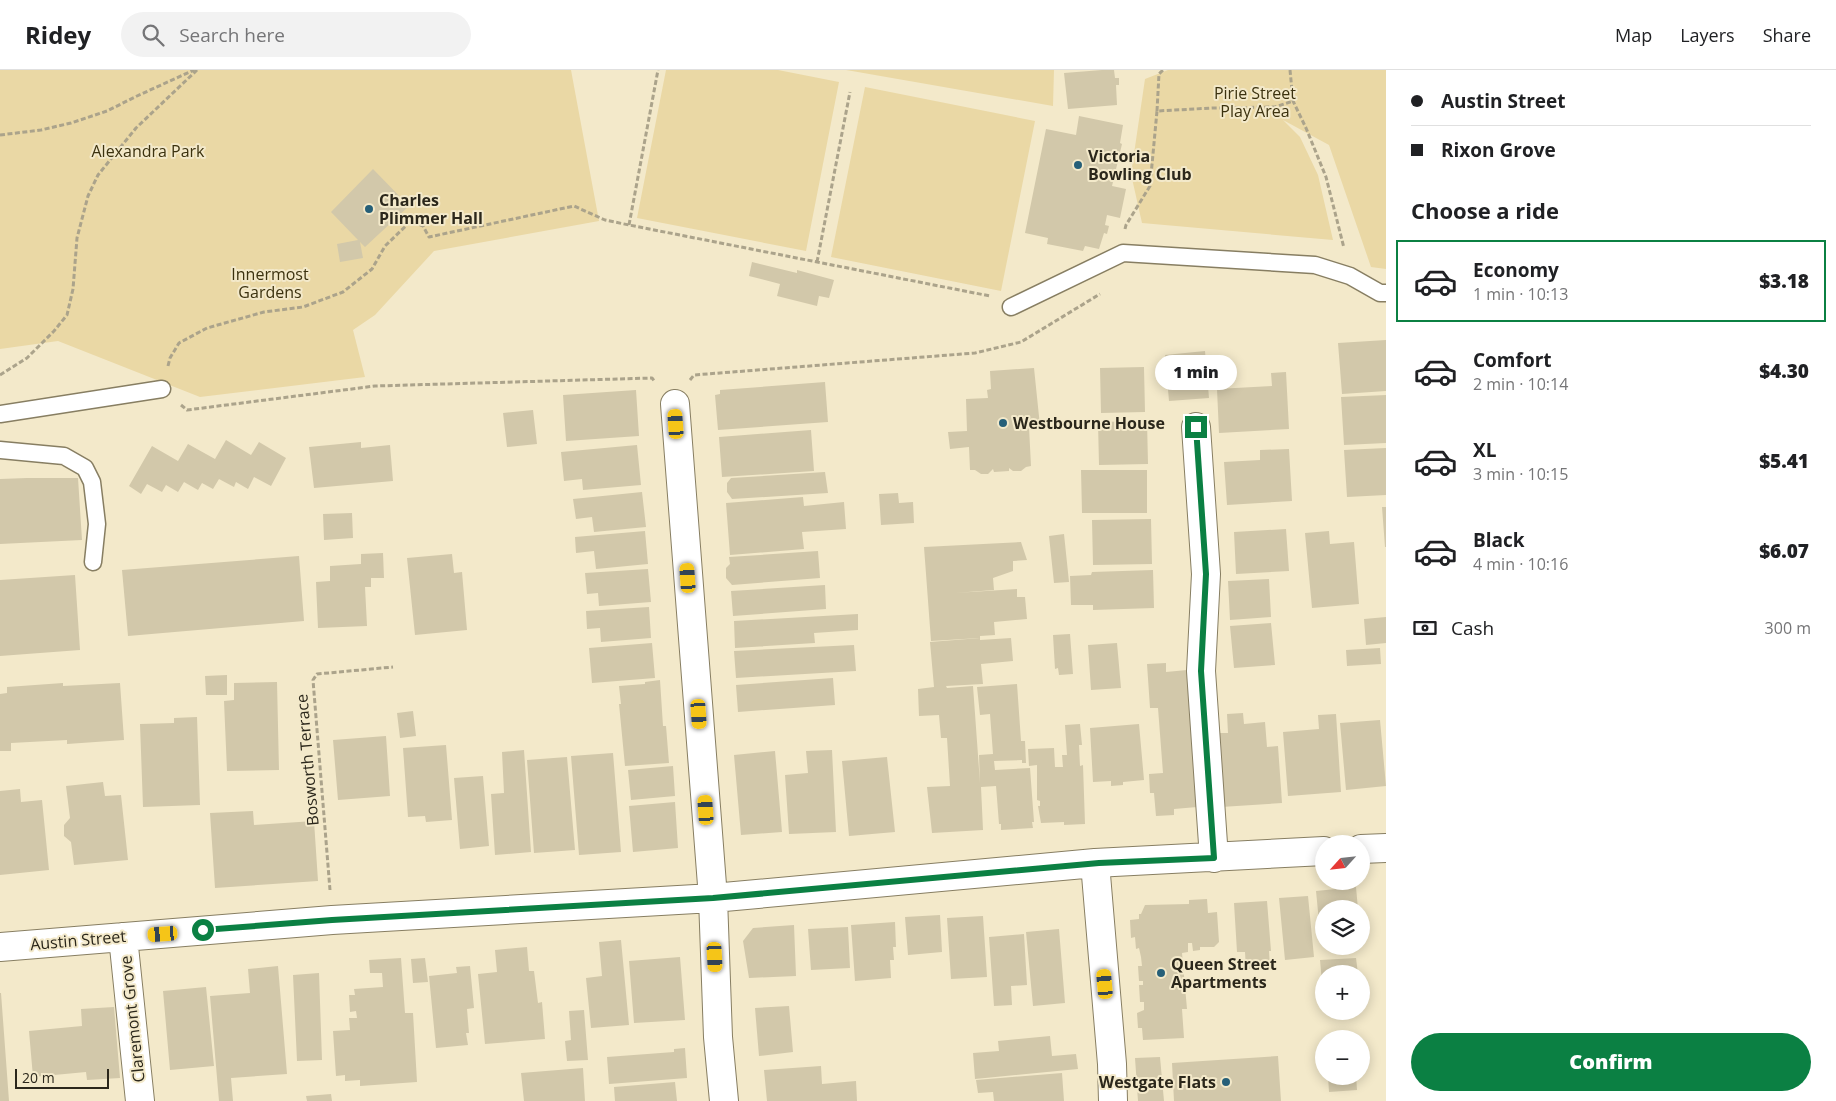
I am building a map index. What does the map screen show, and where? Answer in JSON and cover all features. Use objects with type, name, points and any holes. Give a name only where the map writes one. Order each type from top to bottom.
[{"type":"street","points":[[675,404],[713,898],[718,1037],[724,1101]]},
{"type":"street","points":[[1196,427],[1206,574],[1201,671],[1214,858]]},
{"type":"street","points":[[1370,849],[1386,848]]},
{"type":"street","name":"Austin Street","points":[[0,947],[332,920],[713,898],[1095,864],[1315,852]]},
{"type":"street","points":[[1095,864],[1114,1101]]},
{"type":"street","name":"Claremont Grove","points":[[123,937],[140,1101]]},
{"type":"lane","points":[[1011,307],[1123,253],[1315,265],[1350,276],[1380,293],[1386,293]]},
{"type":"lane","points":[[0,414],[162,389]]},
{"type":"lane","points":[[0,450],[64,456],[85,468],[92,482],[97,524],[93,562]]},
{"type":"path","points":[[0,135],[41,130],[108,111],[195,70]]},
{"type":"path","points":[[0,375],[27,358],[54,332],[67,315],[73,289],[77,238],[88,196],[98,175],[136,128],[195,70]]},
{"type":"path","points":[[629,225],[658,70]]},
{"type":"path","points":[[1011,307],[1009,300],[605,220],[574,206],[429,237],[423,226],[411,221],[384,246],[372,269],[343,292],[303,307],[264,312],[207,328],[179,343],[170,358],[162,389],[187,410],[375,386],[652,378],[675,404],[694,375],[975,353],[1021,342],[1104,292],[1123,253],[1126,225],[1150,186],[1157,111],[1158,74],[1163,70]]},
{"type":"path","points":[[1290,70],[1293,101],[1326,177],[1350,276]]},
{"type":"path","points":[[817,262],[850,92]]},
{"type":"path","points":[[1157,111],[1275,107],[1293,101]]},
{"type":"path","name":"Bosworth Terrace","points":[[332,920],[313,680],[317,674],[393,667]]},
{"type":"green space","points":[[0,70],[571,70],[599,221],[434,251],[375,315],[353,330],[365,377],[200,397],[58,341],[0,349]]},
{"type":"green space","points":[[666,70],[778,70],[839,82],[806,251],[637,218]]},
{"type":"green space","points":[[846,70],[1054,70],[1053,106],[852,71]]},
{"type":"green space","name":"Pirie Street Play Area","points":[[1168,70],[1386,70],[1386,269],[1371,267],[1329,145],[1283,120],[1300,137],[1318,175],[1333,240],[1142,223],[1131,174],[1145,79]]},
{"type":"green space","points":[[865,87],[1035,121],[1001,291],[831,257]]},
{"type":"building","points":[[1114,70],[1115,78],[1119,78],[1119,85],[1116,85],[1117,105],[1068,109],[1064,73]]},
{"type":"building","name":"Victoria Bowling Club","points":[[1079,116],[1123,125],[1120,143],[1122,144],[1112,186],[1126,189],[1120,218],[1107,215],[1105,225],[1109,226],[1107,234],[1104,233],[1099,249],[1085,246],[1083,251],[1047,244],[1048,238],[1025,233],[1046,129],[1076,135]]},
{"type":"building","name":"Charles Plimmer Hall","points":[[373,169],[409,206],[365,247],[360,242],[363,258],[340,262],[337,244],[358,240],[331,212]]},
{"type":"building","points":[[752,262],[797,273],[797,270],[834,280],[829,298],[819,296],[817,306],[777,296],[780,284],[749,276]]},
{"type":"building","points":[[1386,340],[1386,391],[1342,394],[1338,343]]},
{"type":"building","points":[[1205,351],[1209,398],[1169,401],[1165,355]]},
{"type":"building","points":[[1144,367],[1145,412],[1101,413],[1100,368]]},
{"type":"building","name":"Westbourne House","points":[[1034,368],[1040,426],[1029,427],[1031,466],[1021,471],[1013,471],[1009,468],[1009,471],[994,472],[993,469],[988,474],[981,474],[975,470],[970,470],[969,447],[950,449],[948,432],[967,431],[966,399],[988,398],[987,390],[991,389],[990,371]]},
{"type":"building","points":[[1286,372],[1289,429],[1219,433],[1217,389],[1272,386],[1271,373]]},
{"type":"building","points":[[825,382],[828,422],[718,430],[715,395],[720,394],[720,390]]},
{"type":"building","points":[[636,390],[639,436],[566,441],[563,395]]},
{"type":"building","points":[[1386,395],[1386,443],[1344,445],[1341,397]]},
{"type":"building","points":[[533,410],[537,444],[507,447],[503,413]]},
{"type":"building","points":[[1147,421],[1148,464],[1099,465],[1098,422]]},
{"type":"building","points":[[811,430],[814,471],[722,477],[719,437]]},
{"type":"building","points":[[226,440],[251,455],[259,442],[286,458],[271,486],[254,477],[248,489],[236,482],[234,487],[219,479],[213,489],[202,483],[198,490],[184,482],[178,492],[166,485],[162,492],[147,484],[141,494],[129,486],[152,446],[178,461],[188,444],[215,459]]},
{"type":"building","points":[[361,442],[361,448],[390,445],[393,481],[314,488],[309,447]]},
{"type":"building","points":[[637,445],[641,485],[583,490],[582,479],[564,481],[561,452]]},
{"type":"building","points":[[1386,448],[1386,495],[1347,497],[1344,450]]},
{"type":"building","points":[[1289,449],[1292,501],[1227,505],[1224,462],[1260,460],[1260,450]]},
{"type":"building","points":[[1081,470],[1147,470],[1147,513],[1082,513]]},
{"type":"building","points":[[825,472],[828,493],[732,499],[727,492],[727,483],[731,478]]},
{"type":"building","points":[[78,478],[82,540],[0,544],[0,479]]},
{"type":"building","points":[[642,492],[646,527],[594,532],[592,517],[576,519],[573,499]]},
{"type":"building","points":[[898,493],[899,503],[913,502],[914,523],[881,525],[879,494]]},
{"type":"building","points":[[803,497],[804,506],[844,502],[846,529],[802,532],[804,549],[730,555],[726,503]]},
{"type":"building","points":[[1382,507],[1386,507],[1386,547],[1385,547]]},
{"type":"building","points":[[352,513],[353,538],[324,540],[323,514]]},
{"type":"building","points":[[1151,519],[1152,564],[1093,565],[1092,520]]},
{"type":"building","points":[[1286,529],[1289,571],[1236,574],[1234,532]]},
{"type":"building","points":[[645,531],[648,564],[596,569],[594,551],[576,553],[575,537]]},
{"type":"building","points":[[1329,531],[1330,544],[1354,542],[1359,604],[1312,608],[1305,533]]},
{"type":"building","points":[[1064,534],[1069,582],[1054,583],[1049,536]]},
{"type":"building","points":[[1021,542],[1027,560],[1013,561],[1013,571],[993,578],[994,590],[955,593],[1017,589],[1017,597],[1025,597],[1027,619],[994,622],[995,635],[980,636],[980,638],[931,641],[924,547]]},
{"type":"building","points":[[818,551],[820,578],[732,585],[726,578],[726,568],[730,564],[729,557]]},
{"type":"building","points":[[383,553],[384,578],[371,578],[371,587],[365,587],[367,626],[318,628],[316,582],[330,581],[330,566],[361,564],[361,554]]},
{"type":"building","points":[[452,554],[454,573],[462,572],[467,630],[415,635],[407,558]]},
{"type":"building","points":[[299,556],[304,621],[128,636],[122,570]]},
{"type":"building","points":[[648,569],[651,602],[599,606],[598,593],[587,594],[585,573]]},
{"type":"building","points":[[1153,570],[1154,608],[1093,610],[1093,605],[1071,605],[1070,576],[1091,575],[1092,572]]},
{"type":"building","points":[[75,575],[80,650],[0,656],[0,580]]},
{"type":"building","points":[[1269,579],[1271,617],[1230,620],[1228,581]]},
{"type":"building","points":[[825,585],[826,609],[733,616],[731,591]]},
{"type":"building","points":[[649,607],[651,638],[601,642],[600,628],[587,629],[586,611]]},
{"type":"building","points":[[858,614],[858,630],[814,633],[815,643],[735,648],[734,621]]},
{"type":"building","points":[[1386,617],[1386,643],[1366,645],[1364,619]]},
{"type":"building","points":[[1271,623],[1275,665],[1234,668],[1230,626]]},
{"type":"building","points":[[1070,634],[1073,674],[1059,675],[1058,668],[1055,669],[1053,635]]},
{"type":"building","points":[[980,638],[980,640],[1011,638],[1013,661],[981,664],[983,684],[946,686],[947,688],[973,686],[980,783],[979,755],[993,754],[990,714],[980,715],[977,687],[1017,684],[1021,741],[1025,741],[1026,763],[1022,763],[1022,760],[994,761],[995,770],[1030,768],[1033,828],[1001,830],[996,786],[981,787],[983,830],[932,833],[927,787],[950,786],[947,738],[941,738],[939,715],[919,716],[918,689],[934,687],[930,642]]},
{"type":"building","points":[[652,643],[655,678],[592,683],[589,648]]},
{"type":"building","points":[[1117,643],[1121,688],[1091,690],[1088,645]]},
{"type":"building","points":[[854,645],[856,671],[736,678],[734,651]]},
{"type":"building","points":[[1380,648],[1381,664],[1347,666],[1346,650]]},
{"type":"building","points":[[1166,663],[1166,672],[1187,670],[1197,807],[1174,809],[1174,815],[1156,816],[1154,793],[1150,793],[1149,774],[1163,773],[1158,708],[1150,708],[1147,664]]},
{"type":"building","points":[[227,675],[227,695],[206,695],[205,676]]},
{"type":"building","points":[[833,678],[835,705],[738,712],[736,685]]},
{"type":"building","points":[[660,680],[663,726],[666,726],[669,763],[625,766],[619,686],[645,684],[645,682]]},
{"type":"building","points":[[277,682],[279,770],[227,771],[224,701],[234,700],[234,683]]},
{"type":"building","points":[[63,683],[63,686],[120,683],[124,740],[67,744],[67,740],[11,743],[11,751],[0,751],[0,694],[7,693],[7,687]]},
{"type":"building","points":[[413,711],[416,736],[400,738],[397,713]]},
{"type":"building","points":[[1243,713],[1244,724],[1265,722],[1267,747],[1278,746],[1282,803],[1221,807],[1215,733],[1228,733],[1227,714]]},
{"type":"building","points":[[1336,714],[1341,792],[1288,796],[1283,732],[1319,729],[1318,715]]},
{"type":"building","points":[[197,717],[200,805],[143,807],[140,724],[174,723],[174,718]]},
{"type":"building","points":[[1380,720],[1386,786],[1346,790],[1340,723]]},
{"type":"building","points":[[1080,724],[1082,745],[1079,745],[1080,766],[1083,765],[1085,824],[1064,825],[1064,822],[1041,823],[1038,806],[1040,806],[1040,801],[1037,800],[1037,765],[1029,766],[1028,749],[1054,748],[1055,767],[1063,767],[1062,755],[1067,755],[1065,725]]},
{"type":"building","points":[[1139,724],[1144,780],[1123,782],[1123,785],[1111,786],[1111,781],[1093,782],[1090,728]]},
{"type":"building","points":[[386,736],[390,796],[338,800],[333,740]]},
{"type":"building","points":[[446,745],[452,820],[426,822],[425,816],[408,817],[403,748]]},
{"type":"building","points":[[524,750],[531,852],[495,855],[491,794],[504,793],[502,752]]},
{"type":"building","points":[[832,750],[836,832],[789,834],[785,775],[808,773],[806,751]]},
{"type":"building","points":[[775,751],[782,832],[741,835],[734,755]]},
{"type":"building","points":[[613,753],[621,852],[579,855],[571,756]]},
{"type":"building","points":[[567,757],[575,850],[534,853],[527,760]]},
{"type":"building","points":[[887,757],[895,832],[849,836],[842,761]]},
{"type":"building","points":[[673,766],[675,796],[631,800],[628,770]]},
{"type":"building","points":[[483,776],[489,846],[460,849],[454,778]]},
{"type":"building","points":[[103,782],[105,796],[121,795],[128,860],[74,865],[71,842],[64,836],[64,825],[70,818],[66,786]]},
{"type":"building","points":[[20,789],[21,802],[42,800],[49,870],[0,875],[0,791]]},
{"type":"building","points":[[675,802],[678,848],[633,852],[629,806]]},
{"type":"building","points":[[253,811],[254,825],[314,821],[318,881],[215,888],[210,813]]},
{"type":"building","points":[[1356,890],[1357,900],[1317,900],[1316,891]]},
{"type":"building","points":[[1308,896],[1314,957],[1285,960],[1279,898]]},
{"type":"building","name":"Queen Street Apartments","points":[[1207,899],[1208,913],[1217,912],[1219,942],[1214,947],[1200,947],[1200,950],[1193,951],[1192,943],[1188,943],[1188,952],[1182,953],[1187,1009],[1182,1009],[1184,1038],[1143,1040],[1142,1028],[1138,1028],[1137,1013],[1144,1010],[1144,1002],[1140,1002],[1139,985],[1143,985],[1143,981],[1139,981],[1138,966],[1142,966],[1139,948],[1136,949],[1135,937],[1131,938],[1130,920],[1139,919],[1139,914],[1141,914],[1145,905],[1189,904],[1189,900]]},
{"type":"building","points":[[1267,901],[1271,951],[1269,951],[1270,968],[1246,969],[1245,952],[1237,952],[1234,903]]},
{"type":"building","points":[[940,915],[942,952],[908,955],[905,917]]},
{"type":"building","points":[[983,916],[987,977],[951,979],[947,918]]},
{"type":"building","points":[[895,922],[896,947],[893,947],[894,960],[890,960],[891,978],[855,981],[851,925]]},
{"type":"building","points":[[794,925],[796,976],[749,978],[743,941],[753,928]]},
{"type":"building","points":[[848,927],[850,968],[811,970],[808,929]]},
{"type":"building","points":[[1059,929],[1065,1003],[1033,1006],[1026,932]]},
{"type":"building","points":[[1024,934],[1027,985],[1011,986],[1012,1005],[994,1006],[989,937]]},
{"type":"building","points":[[621,940],[629,1025],[591,1028],[586,978],[602,976],[599,942]]},
{"type":"building","points":[[527,947],[529,971],[534,971],[538,1003],[542,1002],[545,1039],[485,1044],[478,974],[497,972],[495,950]]},
{"type":"building","points":[[680,957],[685,1020],[634,1023],[629,961]]},
{"type":"building","points":[[401,958],[405,1013],[413,1013],[417,1082],[360,1086],[360,1080],[345,1081],[345,1075],[336,1076],[333,1031],[350,1030],[349,1018],[357,1018],[356,1011],[350,1012],[349,995],[355,995],[354,989],[383,987],[382,973],[370,973],[369,960]]},
{"type":"building","points":[[425,958],[428,982],[413,983],[411,959]]},
{"type":"building","points":[[1356,958],[1357,965],[1320,965],[1320,960]]},
{"type":"building","points":[[278,966],[287,1074],[231,1078],[233,1101],[219,1101],[210,996],[250,993],[248,969]]},
{"type":"building","points":[[470,966],[474,1008],[467,1009],[469,1033],[466,1033],[468,1045],[436,1048],[429,976],[457,973],[456,967]]},
{"type":"building","points":[[319,973],[322,1060],[297,1061],[293,975]]},
{"type":"building","points":[[206,987],[214,1066],[170,1070],[163,991]]},
{"type":"building","points":[[1,993],[9,1101],[0,1101]]},
{"type":"building","points":[[789,1006],[793,1052],[759,1056],[755,1008]]},
{"type":"building","points":[[114,1007],[120,1078],[87,1080],[86,1072],[33,1077],[29,1031],[82,1026],[81,1009]]},
{"type":"building","points":[[584,1010],[588,1060],[567,1061],[565,1041],[571,1040],[569,1011]]},
{"type":"building","points":[[1050,1036],[1052,1056],[1076,1054],[1078,1069],[975,1079],[973,1053],[999,1051],[998,1041]]},
{"type":"building","points":[[685,1048],[687,1078],[609,1084],[607,1057],[674,1052],[674,1049]]},
{"type":"building","name":"Westgate Flats","points":[[1278,1056],[1281,1101],[1174,1101],[1172,1063]]},
{"type":"building","points":[[1160,1057],[1164,1101],[1138,1101],[1135,1058]]},
{"type":"building","points":[[821,1066],[822,1084],[856,1081],[857,1101],[767,1101],[764,1070]]},
{"type":"building","points":[[583,1068],[585,1101],[524,1101],[521,1073]]},
{"type":"building","points":[[1062,1073],[1064,1101],[994,1101],[993,1092],[978,1093],[976,1080]]},
{"type":"building","points":[[675,1082],[677,1101],[615,1101],[614,1087]]},
{"type":"building","points":[[1329,1085],[1357,1085],[1357,1090],[1329,1092]]},
{"type":"building","points":[[331,1094],[332,1101],[307,1101],[306,1096]]},
{"type":"place","name":"Victoria Bowling Club","points":[[1078,165]]},
{"type":"place","name":"Charles Plimmer Hall","points":[[369,209]]},
{"type":"place","name":"Westbourne House","points":[[1003,423]]},
{"type":"place","name":"Queen Street Apartments","points":[[1161,973]]},
{"type":"place","name":"Westgate Flats","points":[[1226,1082]]},
{"type":"route","points":[[203,930],[332,920],[713,898],[1099,863],[1214,858],[1201,671],[1206,574],[1196,427]]},
{"type":"park label","name":"Alexandra Park","points":[[148,151]]},
{"type":"park label","name":"Innermost Gardens","points":[[270,283]]}]
